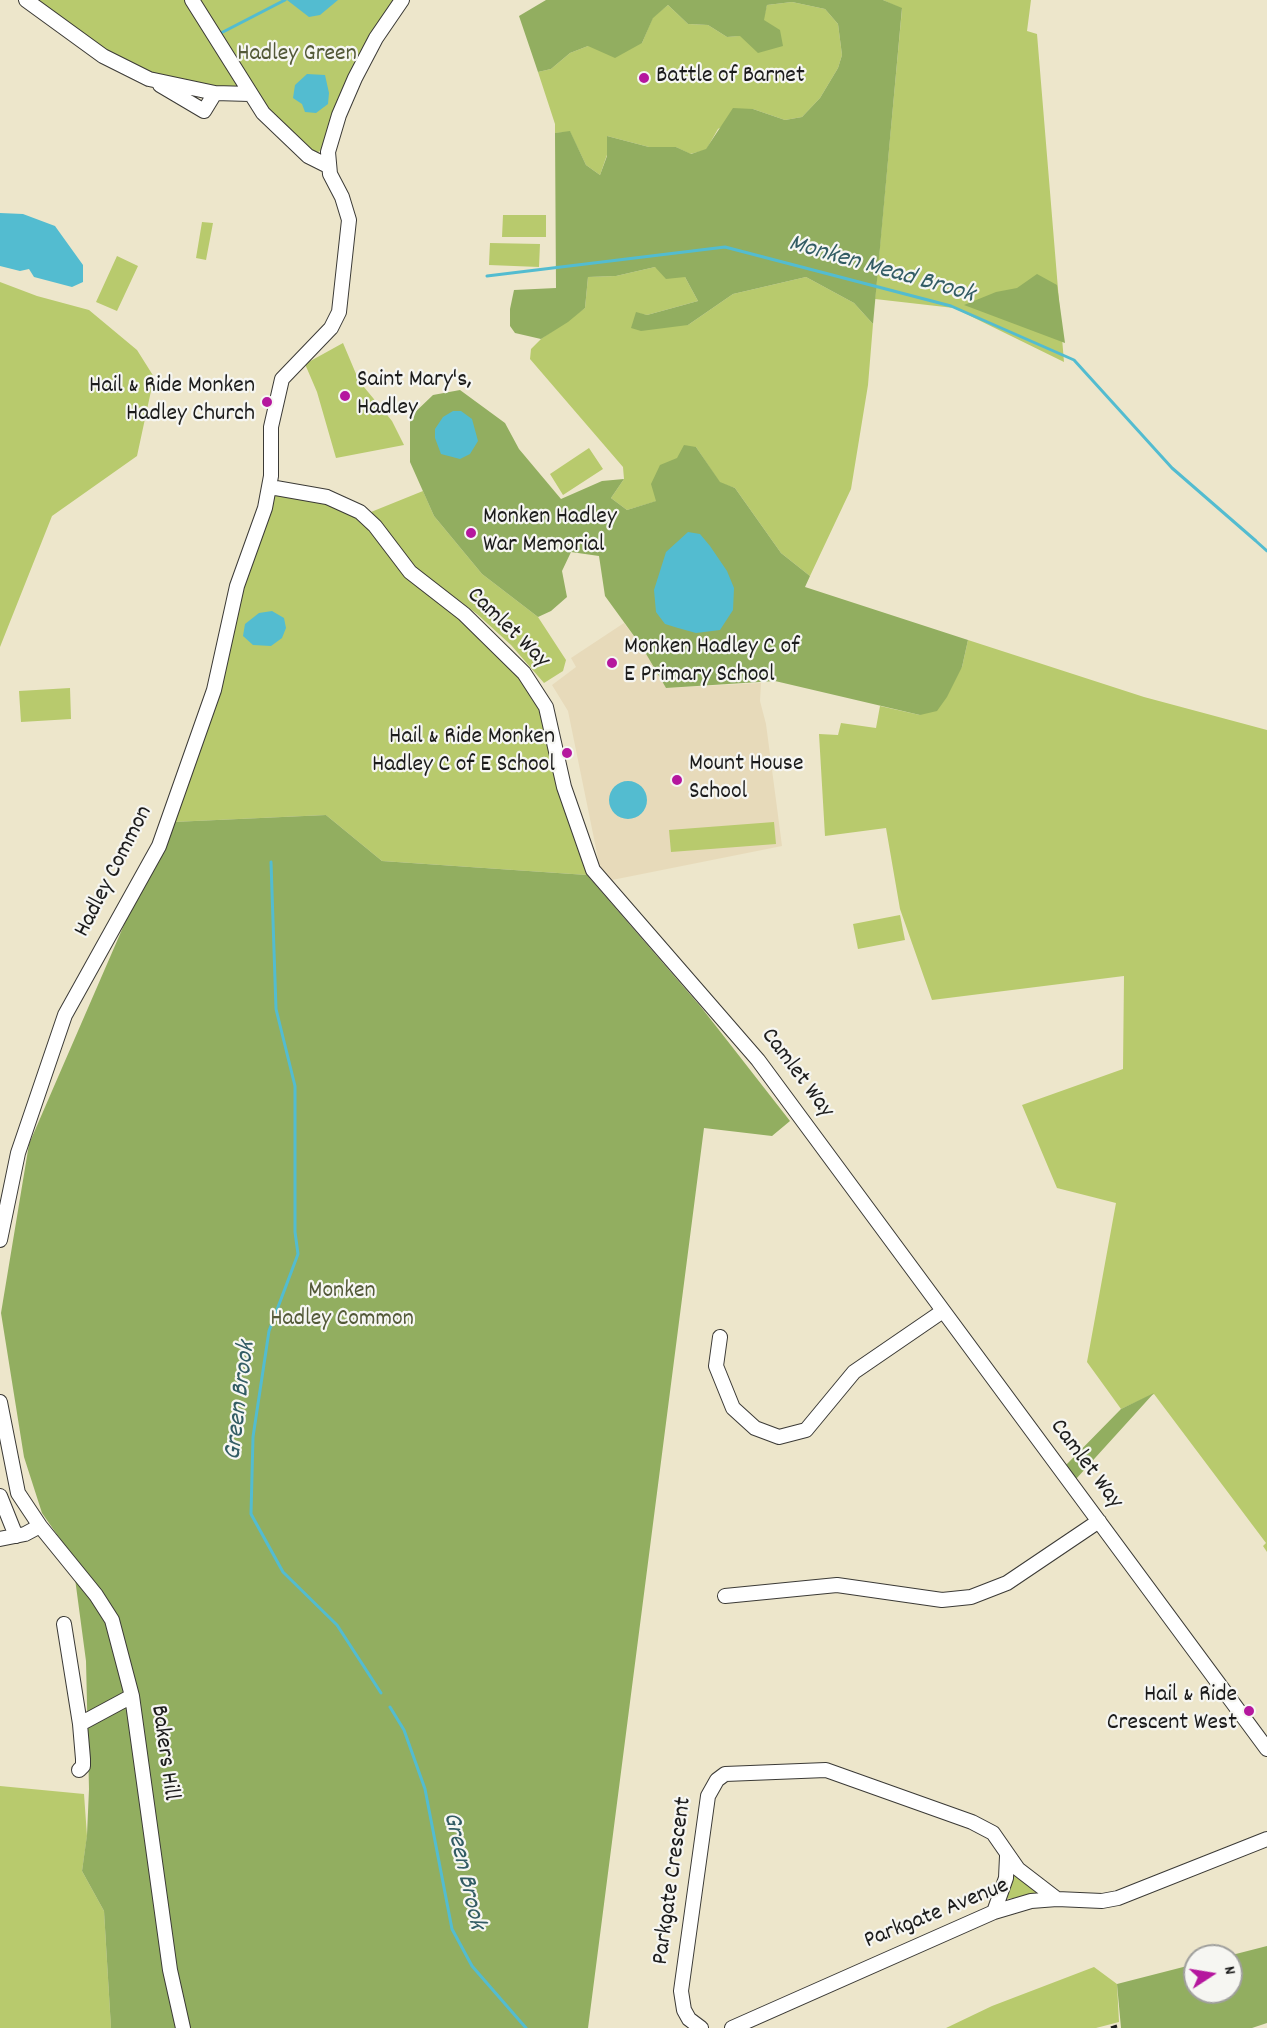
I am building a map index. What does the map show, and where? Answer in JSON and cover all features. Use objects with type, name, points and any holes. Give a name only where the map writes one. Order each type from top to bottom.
[{"type":"street","points":[[26,0],[103,56],[204,111],[215,93]]},
{"type":"street","points":[[192,0],[263,113],[316,161],[328,166],[331,138],[355,78],[376,38],[402,0]]},
{"type":"street","points":[[149,79],[215,93],[250,94]]},
{"type":"street","name":"Hadley Common","points":[[0,1240],[18,1153],[65,1015],[166,828],[214,690],[230,614],[270,487],[271,427],[282,379],[331,328],[341,301],[349,220],[347,208],[328,166]]},
{"type":"street","name":"Camlet Way","points":[[270,487],[327,497],[360,512],[375,526],[410,572],[464,614],[524,673],[546,707],[564,787],[592,870],[758,1060],[1267,1749]]},
{"type":"street","points":[[720,1337],[716,1366],[734,1408],[755,1428],[779,1437],[806,1430],[854,1371],[943,1311]]},
{"type":"street","points":[[0,1402],[18,1493],[40,1526],[33,1531],[0,1539]]},
{"type":"street","points":[[0,1496],[16,1536]]},
{"type":"street","points":[[725,1596],[837,1585],[942,1600],[971,1597],[1007,1583],[1099,1521]]},
{"type":"street","name":"Bakers Hill","points":[[40,1526],[96,1595],[112,1620],[132,1696],[170,1970],[183,2028]]},
{"type":"street","points":[[64,1624],[80,1724],[83,1766],[79,1770]]},
{"type":"street","points":[[80,1724],[132,1696]]},
{"type":"street","name":"Parkgate Crescent","points":[[701,2028],[689,2019],[684,2010],[681,1991],[695,1874],[708,1796],[717,1780],[725,1774],[811,1769],[841,1773],[986,1827],[993,1833],[1007,1856],[1031,1881],[1056,1899]]},
{"type":"street","name":"Parkgate Avenue","points":[[732,2028],[994,1912],[1031,1901],[1118,1899],[1267,1839]]},
{"type":"street","points":[[994,1912],[1006,1878],[1007,1856]]},
{"type":"shaded area","name":"Mount House School","points":[[624,623],[642,647],[666,688],[761,683],[760,701],[766,724],[782,846],[612,880],[600,868],[568,711],[552,685],[576,667],[571,658]]},
{"type":"green space","name":"Hadley Green","points":[[33,0],[396,0],[323,149],[315,154],[238,91],[151,75],[103,52]]},
{"type":"green space","points":[[546,0],[883,0],[902,8],[873,324],[854,303],[806,277],[733,294],[688,325],[641,331],[631,328],[636,312],[647,315],[698,301],[685,277],[666,279],[655,267],[616,276],[588,277],[585,308],[568,322],[541,339],[515,333],[510,326],[510,309],[514,290],[556,288],[555,133],[570,131],[586,165],[600,175],[607,156],[607,136],[649,147],[676,147],[691,154],[706,149],[733,108],[753,109],[785,120],[802,117],[820,98],[838,68],[842,55],[838,24],[825,9],[792,2],[767,5],[764,20],[780,30],[783,46],[758,53],[740,36],[727,37],[708,25],[688,24],[668,5],[653,18],[642,43],[615,58],[588,46],[570,53],[551,69],[538,72],[519,16]]},
{"type":"green space","points":[[883,0],[1031,0],[1027,31],[1037,34],[1064,362],[954,308],[875,299],[902,9]]},
{"type":"green space","points":[[792,2],[825,9],[838,24],[842,55],[838,68],[820,98],[802,117],[785,120],[753,109],[718,129],[706,150],[690,154],[676,147],[649,147],[607,136],[607,155],[600,175],[586,165],[570,132],[555,133],[555,124],[538,72],[551,69],[570,53],[588,46],[642,43],[653,17],[668,5],[688,24],[708,25],[727,37],[739,36],[763,20],[767,5]]},
{"type":"green space","points":[[503,215],[546,215],[546,237],[502,237]]},
{"type":"green space","points":[[202,222],[213,223],[206,260],[196,258]]},
{"type":"green space","points":[[490,243],[540,244],[539,267],[489,265]]},
{"type":"green space","points":[[117,256],[138,266],[117,311],[96,302]]},
{"type":"green space","points":[[655,267],[685,277],[698,301],[647,315],[636,313],[688,325],[733,294],[806,277],[854,303],[873,324],[868,385],[851,489],[810,576],[781,553],[735,488],[720,483],[696,447],[657,501],[627,510],[611,498],[624,479],[623,467],[530,359],[531,349],[541,339],[585,308],[588,277],[616,276]]},
{"type":"green space","points":[[1037,274],[1057,285],[1065,343],[964,305],[996,292],[1017,288]]},
{"type":"green space","points":[[0,282],[37,296],[89,310],[137,350],[154,377],[137,456],[52,516],[0,647]]},
{"type":"green space","points":[[343,343],[359,381],[392,421],[404,445],[336,458],[317,392],[305,364]]},
{"type":"green space","points":[[460,390],[505,423],[519,449],[561,499],[602,481],[624,479],[611,498],[627,510],[656,501],[651,484],[660,465],[677,458],[684,445],[696,447],[720,482],[735,488],[781,553],[810,576],[805,587],[968,640],[962,667],[947,697],[937,711],[920,715],[775,681],[666,688],[642,647],[605,596],[599,556],[571,552],[562,571],[567,597],[551,611],[538,617],[482,574],[434,516],[410,462],[410,417],[433,395]]},
{"type":"green space","points":[[589,448],[603,469],[563,495],[550,474]]},
{"type":"green space","points":[[423,491],[434,516],[482,574],[538,617],[566,660],[563,671],[544,683],[511,645],[477,614],[416,568],[371,512]]},
{"type":"green space","points":[[275,495],[318,500],[353,512],[520,675],[544,714],[562,793],[587,875],[382,861],[326,815],[173,822],[234,615]]},
{"type":"green space","points":[[968,640],[1144,697],[1267,730],[1267,1552],[1263,1546],[1266,1543],[1154,1394],[1121,1409],[1087,1362],[1116,1203],[1057,1188],[1022,1105],[1123,1069],[1124,976],[932,1000],[900,909],[886,828],[825,836],[819,734],[838,735],[841,723],[876,728],[880,706],[920,715],[962,667]]},
{"type":"green space","points":[[70,688],[71,719],[21,722],[19,691]]},
{"type":"green space","name":"Monken Hadley Common","points":[[326,815],[382,861],[587,875],[701,1007],[790,1121],[772,1136],[704,1128],[588,2028],[111,2028],[104,1911],[82,1871],[87,1835],[89,1789],[86,1661],[72,1556],[42,1513],[24,1457],[1,1313],[29,1144],[153,858],[173,822]]},
{"type":"green space","points":[[774,822],[776,844],[671,852],[669,830]]},
{"type":"green space","points":[[900,915],[905,940],[858,949],[853,924]]},
{"type":"green space","points":[[1154,1393],[1076,1479],[1066,1465],[1121,1409]]},
{"type":"green space","points":[[0,1786],[84,1794],[87,1836],[82,1871],[104,1911],[111,2028],[0,2028]]},
{"type":"green space","points":[[1011,1871],[1039,1893],[1038,1895],[1006,1899]]},
{"type":"green space","points":[[1267,1946],[1267,2023],[1252,2028],[1121,2028],[1117,1984],[1183,1967],[1183,2004],[1243,2004],[1243,1952]]},
{"type":"green space","points":[[1094,1967],[1117,1984],[1119,2022],[1096,2028],[946,2028],[992,2006]]},
{"type":"water","points":[[287,0],[338,0],[320,15],[309,17]]},
{"type":"water","points":[[307,74],[325,75],[329,93],[328,104],[316,113],[305,112],[302,104],[293,98],[295,85]]},
{"type":"water","points":[[0,213],[23,214],[55,226],[83,265],[83,282],[72,287],[34,277],[29,269],[20,271],[0,266]]},
{"type":"water","points":[[453,411],[461,411],[472,419],[478,441],[470,454],[460,459],[441,454],[435,438],[435,429],[443,417]]},
{"type":"water","points":[[688,532],[700,534],[710,546],[727,571],[734,588],[733,610],[720,630],[696,633],[678,628],[665,624],[656,612],[654,590],[666,552]]},
{"type":"water","points":[[272,611],[284,618],[286,628],[282,638],[271,646],[253,645],[243,636],[245,624],[259,613]]},
{"type":"water","points":[[628,781],[635,782],[641,787],[646,793],[646,807],[641,813],[635,818],[628,819],[621,818],[615,813],[610,807],[609,800],[610,793],[615,787],[621,782]]},
{"type":"waterway","points":[[221,33],[285,0]]},
{"type":"waterway","name":"Monken Mead Brook","points":[[487,276],[725,247],[951,306],[1074,360],[1172,468],[1256,541]]},
{"type":"waterway","name":"Monken Mead Brook","points":[[1257,542],[1267,551]]},
{"type":"waterway","name":"Green Brook","points":[[271,862],[276,1009],[295,1086],[295,1232],[298,1254],[269,1331],[253,1437],[251,1514],[283,1572],[337,1625],[381,1693]]},
{"type":"waterway","name":"Green Brook","points":[[390,1707],[404,1730],[425,1789],[452,1929],[472,1966],[526,2028]]},
{"type":"railway","points":[[1111,2028],[1117,2026]]},
{"type":"place","name":"Battle of Barnet","points":[[644,78]]},
{"type":"place","name":"Saint Mary's, Hadley","points":[[345,396]]},
{"type":"place","name":"Hail & Ride Monken Hadley Church","points":[[267,402]]},
{"type":"place","name":"Monken Hadley War Memorial","points":[[471,533]]},
{"type":"place","name":"Monken Hadley C of E Primary School","points":[[612,663]]},
{"type":"place","name":"Hail & Ride Monken Hadley C of E School","points":[[567,753]]},
{"type":"place","name":"Mount House School","points":[[677,780]]},
{"type":"place","name":"Hail & Ride Crescent West","points":[[1249,1711]]}]
